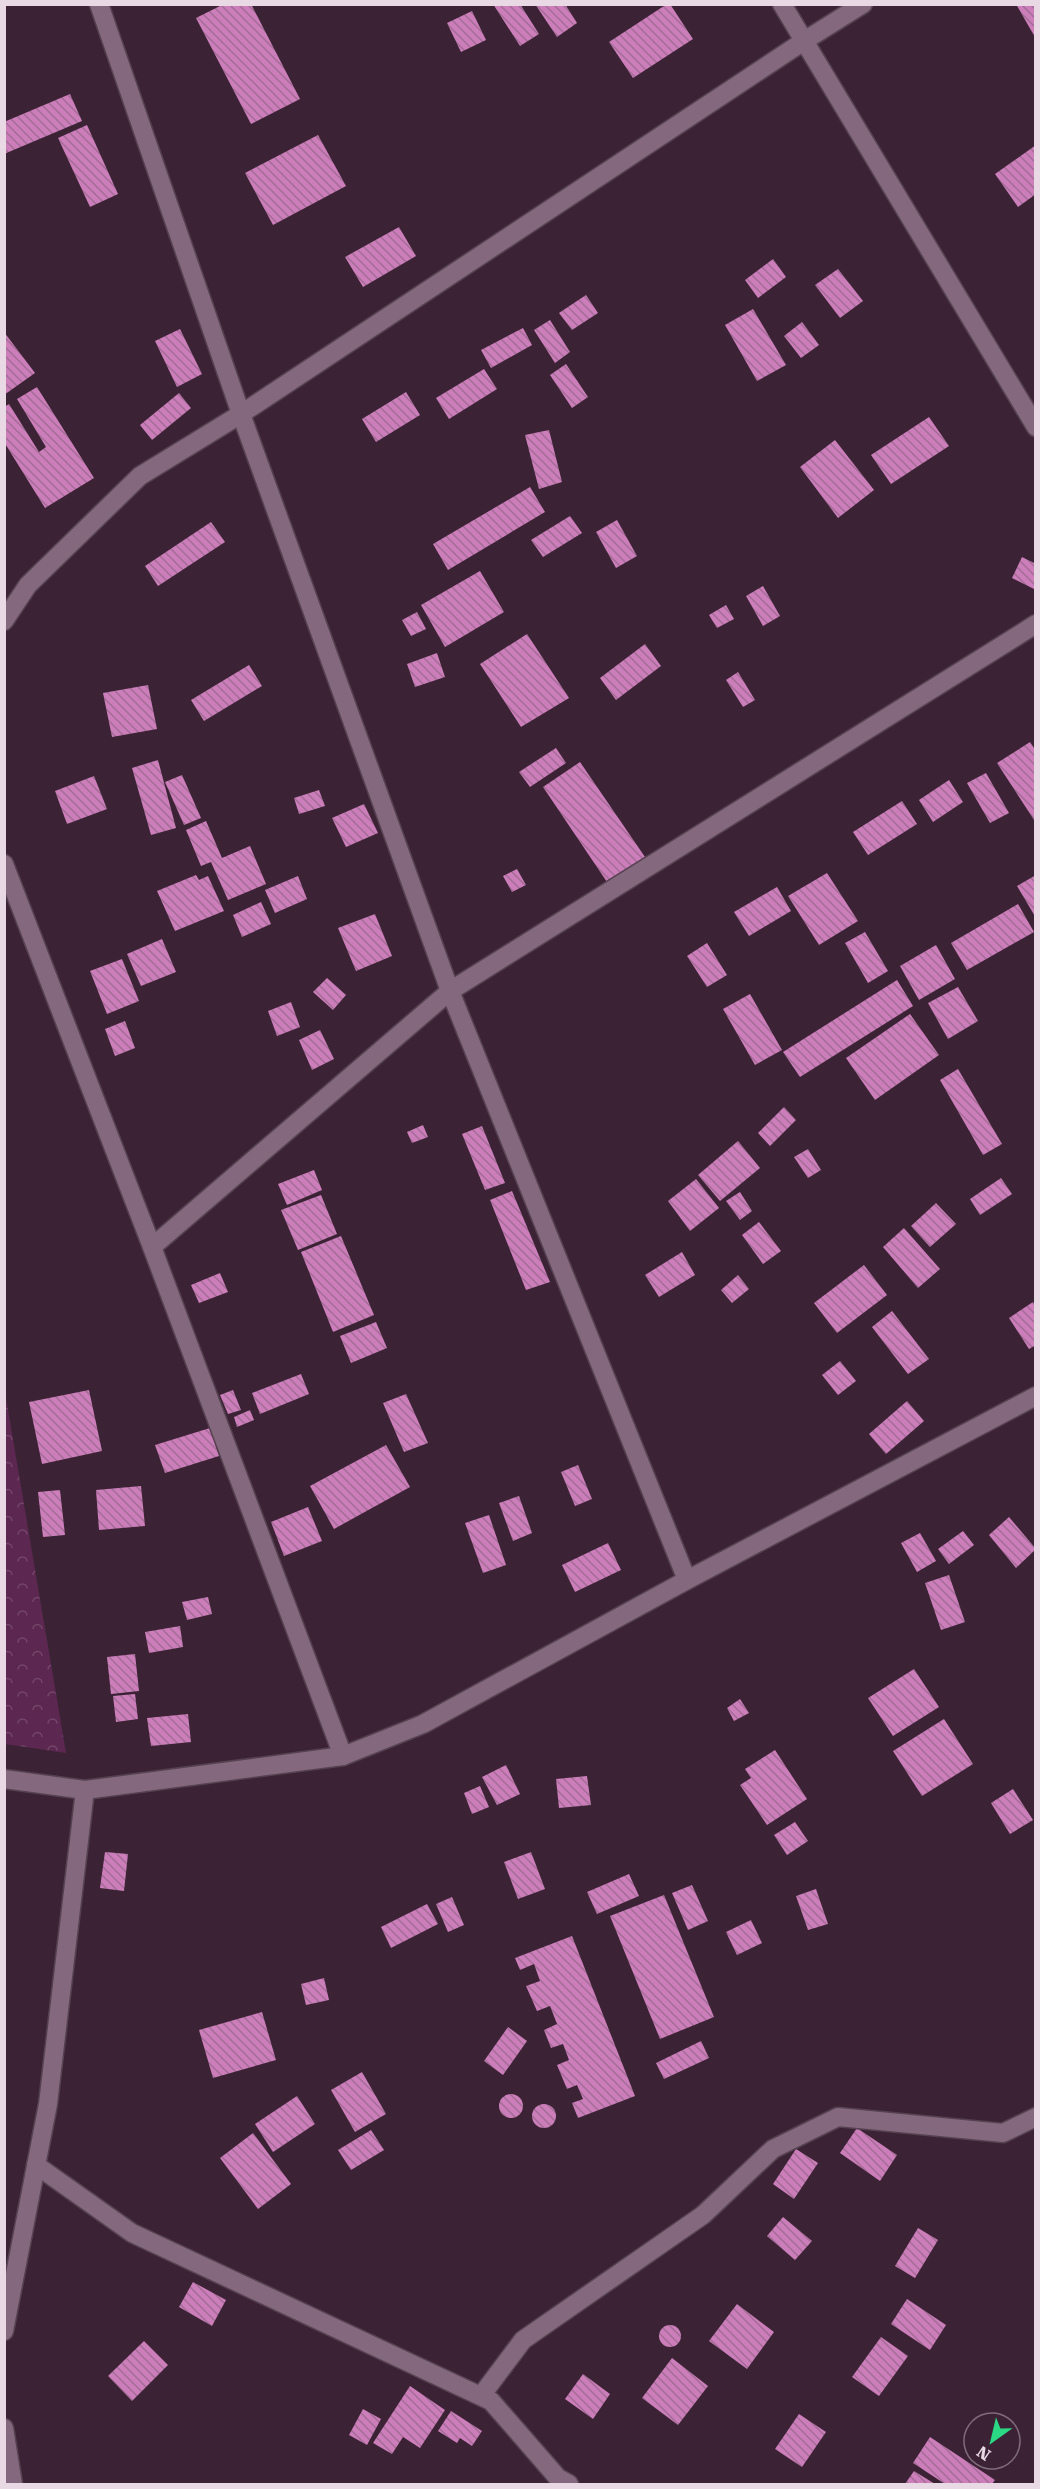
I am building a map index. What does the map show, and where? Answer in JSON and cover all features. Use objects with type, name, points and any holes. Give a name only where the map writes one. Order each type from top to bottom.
[{"type":"street","points":[[99,4],[241,414],[450,991],[687,1580]]},
{"type":"street","points":[[782,4],[1035,427]]},
{"type":"street","points":[[4,621],[28,585],[140,476],[241,414],[862,4]]},
{"type":"street","points":[[152,1247],[450,991],[1035,624]]},
{"type":"street","points":[[4,864],[152,1247],[342,1756]]},
{"type":"street","points":[[4,1779],[86,1790],[342,1756],[423,1724],[687,1580],[1035,1396]]},
{"type":"street","points":[[4,2331],[48,2104],[86,1790]]},
{"type":"street","points":[[481,2396],[524,2340],[703,2215],[773,2149],[838,2117],[1003,2133],[1035,2117]]},
{"type":"street","points":[[36,2165],[132,2233],[481,2396],[491,2402],[558,2478],[569,2484]]},
{"type":"street","points":[[4,2428],[13,2484]]},
{"type":"green space","points":[[5,1392],[66,1753],[5,1744]]},
{"type":"building","points":[[224,4],[251,4],[300,99],[251,124],[196,18]]},
{"type":"building","points":[[493,4],[520,4],[539,34],[520,46]]},
{"type":"building","points":[[535,4],[565,4],[577,23],[557,37]]},
{"type":"building","points":[[670,4],[693,39],[633,78],[609,42]]},
{"type":"building","points":[[1016,4],[1036,4],[1036,39]]},
{"type":"building","points":[[472,11],[486,40],[461,52],[447,23]]},
{"type":"building","points":[[70,94],[82,121],[4,154],[4,122]]},
{"type":"building","points":[[87,125],[118,194],[90,207],[58,138]]},
{"type":"building","points":[[318,135],[346,186],[273,225],[245,173]]},
{"type":"building","points":[[1036,145],[1036,194],[1018,207],[995,174]]},
{"type":"building","points":[[399,227],[416,256],[363,287],[345,257]]},
{"type":"building","points":[[773,259],[786,277],[758,298],[745,280]]},
{"type":"building","points":[[838,269],[863,301],[840,318],[815,285]]},
{"type":"building","points":[[586,295],[598,313],[572,330],[559,313]]},
{"type":"building","points":[[753,309],[786,365],[757,381],[725,325]]},
{"type":"building","points":[[550,320],[570,352],[555,363],[534,330]]},
{"type":"building","points":[[802,322],[819,345],[801,358],[784,336]]},
{"type":"building","points":[[523,328],[532,345],[491,368],[481,350]]},
{"type":"building","points":[[180,329],[202,374],[177,387],[155,341]]},
{"type":"building","points":[[4,332],[35,373],[4,395]]},
{"type":"building","points":[[566,364],[588,397],[572,408],[550,375]]},
{"type":"building","points":[[484,369],[497,389],[449,419],[436,398]]},
{"type":"building","points":[[37,387],[94,478],[45,508],[4,442],[4,407],[9,404],[39,452],[46,447],[17,399]]},
{"type":"building","points":[[406,392],[420,415],[376,442],[362,419]]},
{"type":"building","points":[[179,393],[191,408],[152,440],[140,425]]},
{"type":"building","points":[[929,417],[949,446],[891,484],[871,455]]},
{"type":"building","points":[[549,430],[562,482],[539,489],[525,435]]},
{"type":"building","points":[[835,440],[874,490],[838,518],[800,467]]},
{"type":"building","points":[[530,487],[545,512],[448,570],[433,544]]},
{"type":"building","points":[[570,516],[582,533],[543,557],[531,540]]},
{"type":"building","points":[[617,520],[637,556],[616,568],[596,532]]},
{"type":"building","points":[[211,522],[225,542],[158,586],[145,566]]},
{"type":"building","points":[[1022,557],[1036,564],[1036,590],[1012,578]]},
{"type":"building","points":[[480,571],[504,612],[445,647],[421,605]]},
{"type":"building","points":[[763,586],[780,616],[763,626],[746,596]]},
{"type":"building","points":[[726,605],[734,619],[717,628],[709,615]]},
{"type":"building","points":[[417,612],[426,629],[411,636],[402,620]]},
{"type":"building","points":[[527,634],[569,698],[521,727],[480,664]]},
{"type":"building","points":[[645,644],[661,666],[616,700],[600,678]]},
{"type":"building","points":[[437,653],[445,677],[415,687],[407,664]]},
{"type":"building","points":[[249,665],[262,686],[204,721],[191,700]]},
{"type":"building","points":[[738,672],[755,700],[743,707],[726,680]]},
{"type":"building","points":[[148,685],[157,729],[112,737],[103,693]]},
{"type":"building","points":[[1030,742],[1036,751],[1036,823],[997,763]]},
{"type":"building","points":[[556,748],[566,763],[530,787],[519,772]]},
{"type":"building","points":[[158,760],[176,828],[151,835],[132,768]]},
{"type":"building","points":[[580,762],[645,857],[607,882],[543,787]]},
{"type":"building","points":[[986,773],[1009,813],[990,823],[967,783]]},
{"type":"building","points":[[182,775],[201,818],[184,825],[165,782]]},
{"type":"building","points":[[94,776],[107,809],[67,824],[55,791]]},
{"type":"building","points":[[949,780],[963,802],[933,822],[919,800]]},
{"type":"building","points":[[319,790],[325,806],[299,814],[294,798]]},
{"type":"building","points":[[902,801],[917,824],[868,855],[853,832]]},
{"type":"building","points":[[364,804],[378,833],[346,847],[332,818]]},
{"type":"building","points":[[206,821],[222,858],[250,846],[266,884],[228,900],[211,862],[201,866],[186,830]]},
{"type":"building","points":[[517,869],[526,885],[512,892],[503,876]]},
{"type":"building","points":[[827,873],[858,921],[819,945],[788,896]]},
{"type":"building","points":[[196,875],[199,880],[208,876],[224,911],[175,931],[157,891]]},
{"type":"building","points":[[1036,875],[1036,918],[1017,886]]},
{"type":"building","points":[[298,876],[307,899],[275,913],[265,890]]},
{"type":"building","points":[[777,887],[791,911],[749,936],[734,912]]},
{"type":"building","points":[[261,902],[271,924],[242,937],[233,915]]},
{"type":"building","points":[[1018,904],[1034,932],[967,970],[951,943]]},
{"type":"building","points":[[375,914],[392,956],[356,971],[338,928]]},
{"type":"building","points":[[865,932],[888,971],[868,983],[845,943]]},
{"type":"building","points":[[162,939],[176,972],[141,986],[127,954]]},
{"type":"building","points":[[707,943],[727,975],[707,987],[687,956]]},
{"type":"building","points":[[936,945],[955,979],[919,1000],[900,966]]},
{"type":"building","points":[[122,959],[139,1001],[107,1014],[90,971]]},
{"type":"building","points":[[327,978],[346,995],[333,1010],[313,992]]},
{"type":"building","points":[[897,980],[913,1006],[800,1077],[783,1052]]},
{"type":"building","points":[[958,987],[978,1021],[948,1039],[928,1003]]},
{"type":"building","points":[[750,994],[782,1050],[755,1065],[723,1009]]},
{"type":"building","points":[[291,1002],[300,1027],[277,1036],[268,1011]]},
{"type":"building","points":[[910,1014],[939,1055],[875,1100],[846,1058]]},
{"type":"building","points":[[125,1021],[135,1048],[115,1056],[105,1029]]},
{"type":"building","points":[[320,1030],[334,1059],[312,1070],[299,1040]]},
{"type":"building","points":[[958,1069],[1002,1144],[983,1155],[940,1080]]},
{"type":"building","points":[[784,1107],[796,1120],[770,1146],[758,1133]]},
{"type":"building","points":[[423,1125],[428,1137],[412,1143],[407,1132]]},
{"type":"building","points":[[482,1126],[505,1183],[485,1190],[462,1134]]},
{"type":"building","points":[[738,1141],[760,1168],[720,1201],[698,1175]]},
{"type":"building","points":[[808,1149],[821,1170],[808,1178],[794,1157]]},
{"type":"building","points":[[314,1170],[322,1190],[287,1205],[278,1184]]},
{"type":"building","points":[[1001,1178],[1012,1194],[980,1215],[970,1199]]},
{"type":"building","points":[[696,1179],[719,1208],[690,1231],[668,1201]]},
{"type":"building","points":[[512,1191],[550,1282],[526,1290],[490,1200]]},
{"type":"building","points":[[740,1192],[752,1211],[740,1220],[726,1201]]},
{"type":"building","points":[[321,1195],[337,1234],[298,1250],[281,1210]]},
{"type":"building","points":[[936,1203],[956,1224],[930,1247],[911,1226]]},
{"type":"building","points":[[759,1222],[781,1251],[763,1264],[742,1235]]},
{"type":"building","points":[[904,1228],[940,1269],[918,1288],[883,1247]]},
{"type":"building","points":[[341,1236],[374,1315],[333,1332],[301,1252]]},
{"type":"building","points":[[682,1252],[695,1275],[659,1297],[645,1275]]},
{"type":"building","points":[[864,1265],[887,1295],[837,1333],[814,1303]]},
{"type":"building","points":[[220,1273],[228,1292],[199,1303],[191,1285]]},
{"type":"building","points":[[738,1275],[749,1289],[732,1303],[721,1290]]},
{"type":"building","points":[[1033,1302],[1036,1307],[1036,1345],[1029,1349],[1009,1318]]},
{"type":"building","points":[[892,1311],[929,1359],[908,1374],[872,1327]]},
{"type":"building","points":[[376,1322],[387,1348],[351,1363],[340,1336]]},
{"type":"building","points":[[840,1361],[856,1381],[838,1395],[822,1375]]},
{"type":"building","points":[[301,1374],[309,1394],[260,1414],[252,1393]]},
{"type":"building","points":[[89,1390],[102,1451],[42,1464],[29,1402]]},
{"type":"building","points":[[233,1390],[241,1410],[228,1414],[220,1395]]},
{"type":"building","points":[[406,1394],[428,1443],[404,1452],[383,1403]]},
{"type":"building","points":[[907,1401],[924,1421],[886,1454],[869,1434]]},
{"type":"building","points":[[250,1410],[254,1420],[237,1427],[234,1417]]},
{"type":"building","points":[[210,1428],[219,1456],[165,1473],[155,1445]]},
{"type":"building","points":[[386,1445],[410,1487],[334,1529],[310,1486]]},
{"type":"building","points":[[578,1465],[592,1499],[575,1506],[561,1472]]},
{"type":"building","points":[[141,1486],[145,1526],[99,1530],[96,1490]]},
{"type":"building","points":[[60,1490],[65,1535],[43,1537],[38,1492]]},
{"type":"building","points":[[519,1496],[532,1533],[513,1541],[499,1503]]},
{"type":"building","points":[[308,1507],[322,1541],[284,1556],[271,1522]]},
{"type":"building","points":[[489,1515],[506,1565],[483,1573],[465,1523]]},
{"type":"building","points":[[1009,1517],[1036,1549],[1016,1568],[989,1535]]},
{"type":"building","points":[[963,1531],[974,1545],[949,1564],[938,1549]]},
{"type":"building","points":[[920,1533],[936,1561],[917,1572],[901,1543]]},
{"type":"building","points":[[608,1543],[621,1570],[575,1592],[562,1565]]},
{"type":"building","points":[[949,1575],[965,1622],[941,1630],[925,1583]]},
{"type":"building","points":[[208,1597],[212,1614],[187,1620],[182,1602]]},
{"type":"building","points":[[180,1626],[183,1647],[149,1653],[145,1632]]},
{"type":"building","points":[[135,1654],[139,1691],[111,1694],[107,1657]]},
{"type":"building","points":[[914,1669],[939,1707],[893,1736],[868,1698]]},
{"type":"building","points":[[135,1694],[138,1719],[116,1722],[113,1696]]},
{"type":"building","points":[[740,1699],[749,1713],[734,1721],[727,1708]]},
{"type":"building","points":[[188,1714],[191,1742],[151,1746],[147,1718]]},
{"type":"building","points":[[944,1719],[973,1764],[922,1796],[893,1751]]},
{"type":"building","points":[[775,1750],[807,1799],[767,1825],[740,1785],[751,1778],[745,1769]]},
{"type":"building","points":[[506,1765],[520,1794],[497,1805],[482,1777]]},
{"type":"building","points":[[587,1776],[591,1805],[559,1808],[556,1779]]},
{"type":"building","points":[[480,1786],[489,1807],[472,1814],[464,1793]]},
{"type":"building","points":[[1013,1789],[1033,1820],[1010,1834],[991,1803]]},
{"type":"building","points":[[795,1822],[808,1841],[787,1855],[774,1835]]},
{"type":"building","points":[[105,1852],[128,1854],[124,1891],[100,1888]]},
{"type":"building","points":[[531,1852],[545,1889],[518,1899],[504,1862]]},
{"type":"building","points":[[629,1874],[639,1896],[597,1914],[587,1892]]},
{"type":"building","points":[[692,1885],[708,1921],[688,1930],[672,1893]]},
{"type":"building","points":[[816,1889],[828,1924],[808,1930],[796,1896]]},
{"type":"building","points":[[664,1895],[714,2017],[660,2039],[610,1916]]},
{"type":"building","points":[[452,1897],[464,1925],[448,1932],[436,1904]]},
{"type":"building","points":[[427,1904],[438,1924],[391,1948],[381,1927]]},
{"type":"building","points":[[751,1920],[762,1943],[737,1955],[726,1932]]},
{"type":"building","points":[[572,1936],[635,2096],[578,2118],[572,2103],[583,2099],[577,2085],[567,2089],[557,2065],[569,2060],[563,2044],[551,2048],[544,2030],[557,2024],[550,2006],[537,2011],[526,1986],[540,1981],[534,1964],[520,1970],[515,1958]]},
{"type":"building","points":[[324,1978],[329,2000],[306,2005],[301,1984]]},
{"type":"building","points":[[262,2012],[276,2060],[213,2078],[199,2030]]},
{"type":"building","points":[[508,2027],[527,2041],[503,2075],[484,2061]]},
{"type":"building","points":[[701,2041],[709,2058],[664,2079],[656,2063]]},
{"type":"building","points":[[362,2072],[386,2114],[355,2132],[331,2090]]},
{"type":"building","points":[[511,2094],[516,2095],[522,2101],[522,2111],[516,2117],[511,2118],[506,2117],[500,2111],[499,2106],[500,2101],[506,2095]]},
{"type":"building","points":[[297,2096],[315,2124],[273,2152],[255,2124]]},
{"type":"building","points":[[544,2104],[549,2105],[555,2111],[555,2121],[549,2127],[544,2128],[539,2127],[533,2121],[532,2116],[533,2111],[539,2105]]},
{"type":"building","points":[[857,2128],[897,2155],[880,2181],[840,2153]]},
{"type":"building","points":[[371,2130],[384,2150],[351,2170],[338,2150]]},
{"type":"building","points":[[253,2133],[291,2184],[258,2209],[220,2158]]},
{"type":"building","points":[[796,2149],[818,2163],[794,2199],[773,2184]]},
{"type":"building","points":[[783,2217],[812,2241],[795,2260],[767,2236]]},
{"type":"building","points":[[918,2228],[938,2240],[915,2278],[895,2266]]},
{"type":"building","points":[[193,2282],[226,2300],[212,2326],[179,2307]]},
{"type":"building","points":[[907,2299],[946,2325],[930,2350],[891,2324]]},
{"type":"building","points":[[737,2304],[774,2332],[747,2369],[709,2341]]},
{"type":"building","points":[[670,2325],[678,2328],[681,2336],[678,2344],[670,2347],[662,2344],[659,2336],[662,2328]]},
{"type":"building","points":[[881,2337],[908,2356],[879,2396],[852,2377]]},
{"type":"building","points":[[144,2341],[168,2365],[132,2401],[108,2376]]},
{"type":"building","points":[[672,2358],[708,2386],[678,2425],[642,2398]]},
{"type":"building","points":[[583,2374],[610,2394],[593,2419],[565,2399]]},
{"type":"building","points":[[410,2386],[445,2410],[420,2448],[403,2437],[392,2454],[373,2443]]},
{"type":"building","points":[[363,2409],[381,2419],[367,2445],[349,2435]]},
{"type":"building","points":[[451,2411],[482,2431],[472,2446],[460,2438],[457,2443],[438,2431]]},
{"type":"building","points":[[799,2414],[826,2432],[802,2467],[775,2449]]},
{"type":"building","points":[[930,2437],[962,2458],[962,2471],[981,2471],[995,2480],[992,2484],[945,2484],[913,2463]]},
{"type":"building","points":[[914,2471],[935,2484],[905,2484]]}]
